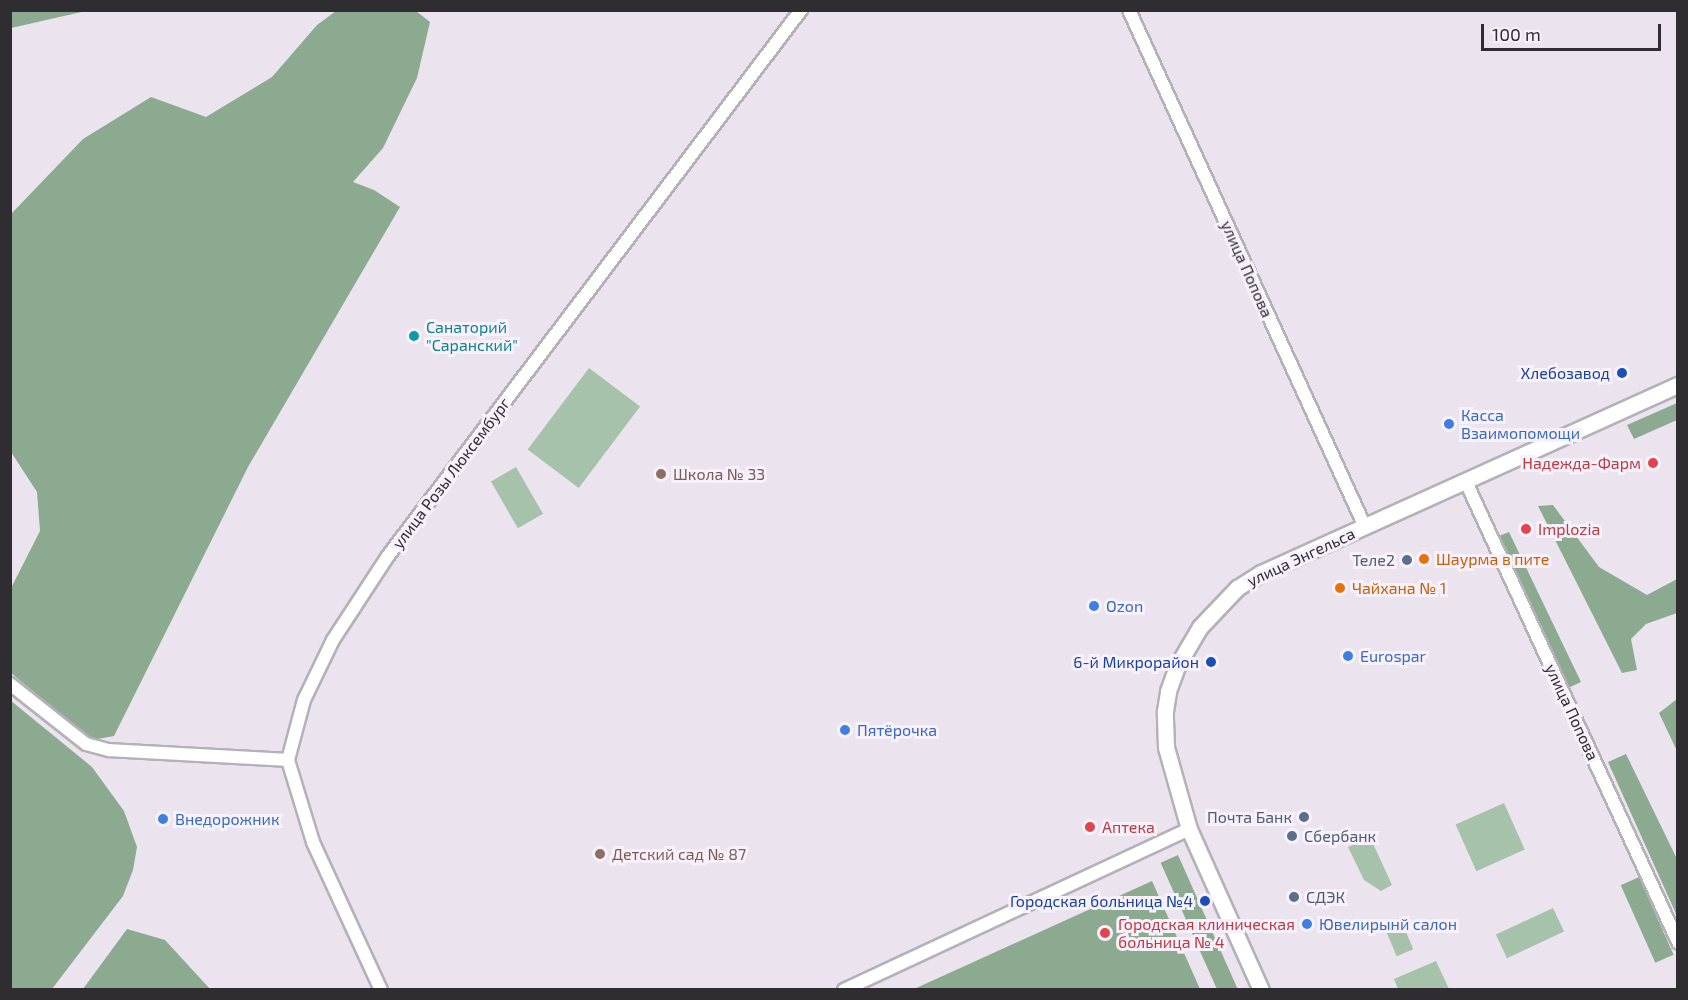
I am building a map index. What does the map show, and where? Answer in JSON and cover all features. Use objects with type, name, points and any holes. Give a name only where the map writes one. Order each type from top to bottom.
[{"type":"main road","name":"улица Энгельса","points":[[1262,990],[1189,829],[1166,747],[1165,711],[1168,691],[1186,648],[1212,613],[1230,594],[1261,573],[1677,385]]},
{"type":"street","name":"улица Розы Люксембург","points":[[288,760],[304,700],[333,640],[388,556],[801,10]]},
{"type":"street","name":"улица Попова","points":[[1129,10],[1365,527]]},
{"type":"street","name":"улица Попова","points":[[1466,482],[1677,942]]},
{"type":"street","points":[[10,684],[86,744],[109,750],[288,760],[314,842],[381,990]]},
{"type":"street","points":[[844,990],[1189,829]]},
{"type":"green space","points":[[11,10],[86,10],[86,11],[11,28]]},
{"type":"green space","points":[[336,11],[416,11],[430,22],[417,78],[383,148],[353,182],[374,190],[400,207],[248,467],[114,736],[92,740],[11,673],[10,590],[40,531],[37,492],[11,452],[11,214],[83,139],[151,97],[206,117],[272,77],[317,25]]},
{"type":"green space","points":[[589,368],[640,407],[579,488],[528,449]]},
{"type":"green space","points":[[1677,403],[1677,420],[1634,439],[1627,425]]},
{"type":"green space","points":[[516,467],[543,514],[518,528],[491,482]]},
{"type":"green space","points":[[1553,505],[1599,567],[1647,595],[1677,579],[1677,613],[1646,624],[1631,639],[1637,670],[1622,673],[1538,506]]},
{"type":"green space","points":[[1509,532],[1581,682],[1566,689],[1499,536]]},
{"type":"green space","points":[[1677,699],[1677,751],[1659,713]]},
{"type":"green space","points":[[10,700],[92,767],[124,811],[137,847],[133,870],[123,896],[52,989],[11,989]]},
{"type":"green space","points":[[1626,754],[1677,859],[1677,916],[1608,762]]},
{"type":"green space","points":[[1504,803],[1525,850],[1476,871],[1456,825]]},
{"type":"green space","points":[[1370,837],[1392,885],[1381,891],[1364,880],[1348,847]]},
{"type":"green space","points":[[1178,855],[1238,989],[1217,990],[1161,863]]},
{"type":"green space","points":[[1639,877],[1674,955],[1655,963],[1621,885]]},
{"type":"green space","name":"Городская клиническая больница № 4","points":[[1152,881],[1200,989],[914,989]]},
{"type":"green space","points":[[1553,908],[1564,932],[1507,958],[1496,935]]},
{"type":"green space","points":[[1400,918],[1413,949],[1397,956],[1383,925]]},
{"type":"green space","points":[[127,929],[165,940],[210,989],[83,989]]},
{"type":"green space","points":[[1436,961],[1449,989],[1398,989],[1394,979]]},
{"type":"place","name":"Санаторий \"Саранский\"","points":[[414,336]]},
{"type":"place","name":"Хлебозавод","points":[[1622,373]]},
{"type":"place","name":"Касса Взаимопомощи","points":[[1449,424]]},
{"type":"place","name":"Надежда-Фарм","points":[[1653,463]]},
{"type":"place","name":"Школа № 33","points":[[661,474]]},
{"type":"place","name":"Implozia","points":[[1526,529]]},
{"type":"place","name":"Шаурма в пите","points":[[1424,559]]},
{"type":"place","name":"Теле2","points":[[1407,560]]},
{"type":"place","name":"Чайхана № 1","points":[[1340,588]]},
{"type":"place","name":"Ozon","points":[[1094,606]]},
{"type":"place","name":"Eurospar","points":[[1348,656]]},
{"type":"place","name":"6-й Микрорайон","points":[[1211,662]]},
{"type":"place","name":"Пятёрочка","points":[[845,730]]},
{"type":"place","name":"Почта Банк","points":[[1304,817]]},
{"type":"place","name":"Внедорожник","points":[[163,819]]},
{"type":"place","name":"Аптека","points":[[1090,827]]},
{"type":"place","name":"Сбербанк","points":[[1292,836]]},
{"type":"place","name":"Детский сад № 87","points":[[600,854]]},
{"type":"place","name":"СДЭК","points":[[1294,897]]},
{"type":"place","name":"Городская больница №4","points":[[1205,901]]},
{"type":"place","name":"Ювелирынй салон","points":[[1307,924]]},
{"type":"place","name":"Городская клиническая больница № 4","points":[[1105,933]]}]
